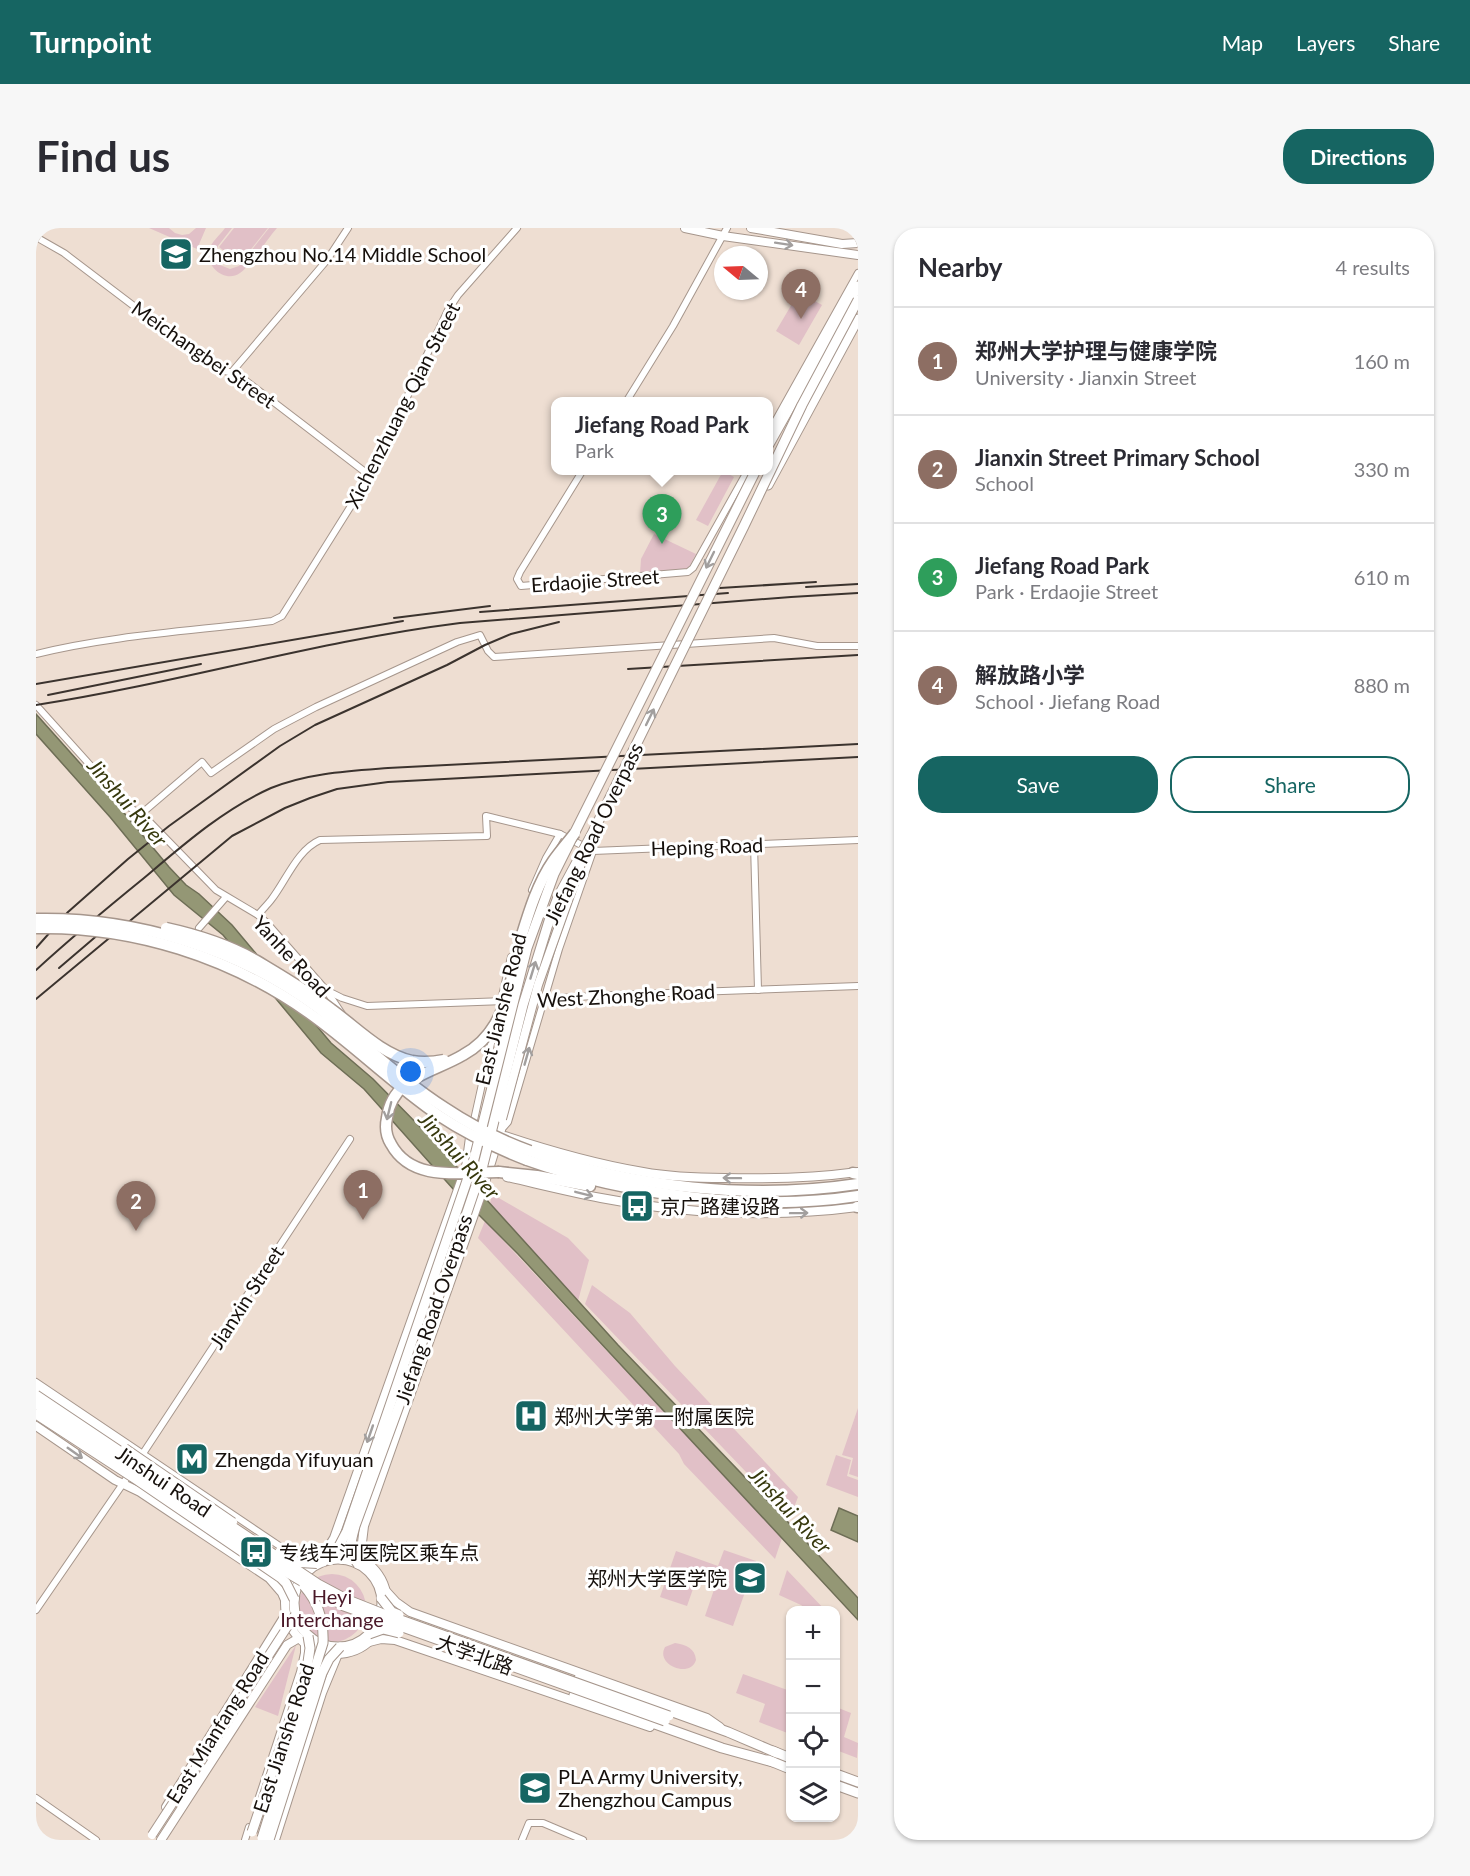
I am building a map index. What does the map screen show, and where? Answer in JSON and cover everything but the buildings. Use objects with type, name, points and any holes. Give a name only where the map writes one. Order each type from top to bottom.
[{"type":"highway","points":[[575,832],[552,862],[533,904],[498,1018],[484,1038],[462,1056],[404,1085],[391,1101],[386,1126],[387,1135],[399,1155],[412,1166],[433,1172],[499,1172],[537,1176],[686,1201],[704,1203],[725,1199]]},
{"type":"highway","points":[[36,919],[58,919],[153,931],[197,945],[268,976],[316,1007],[444,1108],[493,1136],[548,1158],[610,1174],[678,1186],[837,1193],[858,1196]]},
{"type":"highway","points":[[133,928],[149,924],[206,939],[242,953],[296,984],[372,1041],[401,1057],[412,1061],[432,1062],[462,1056]]},
{"type":"highway","points":[[36,928],[102,932],[151,940],[194,953],[247,976],[310,1014],[439,1115],[508,1153],[554,1169],[608,1183],[658,1192],[725,1199],[780,1201],[837,1193],[858,1184]]},
{"type":"main road","points":[[773,437],[858,286]]},
{"type":"main road","name":"Jiefang Road Overpass","points":[[773,466],[802,405],[858,300]]},
{"type":"main road","points":[[773,473],[858,319]]},
{"type":"main road","name":"Jiefang Road Overpass","points":[[290,1600],[307,1571],[318,1559],[337,1550],[347,1531],[473,1163],[534,926],[554,874],[754,475]]},
{"type":"main road","name":"Jiefang Road Overpass","points":[[363,1563],[353,1558],[350,1548],[356,1526],[434,1310],[483,1165],[523,1005],[549,921],[566,880],[593,832],[768,475]]},
{"type":"main road","points":[[744,526],[772,475]]},
{"type":"main road","name":"Jinshui Road","points":[[36,1395],[290,1570]]},
{"type":"main road","name":"Jinshui Road","points":[[36,1404],[290,1570]]},
{"type":"main road","points":[[36,1414],[286,1582],[291,1615],[301,1628],[303,1639],[340,1651],[388,1629],[722,1748],[786,1758]]},
{"type":"main road","points":[[318,1559],[341,1559],[363,1563],[392,1612],[398,1615],[728,1732],[789,1768]]},
{"type":"main road","points":[[265,1839],[323,1643],[323,1629],[317,1606],[308,1591],[290,1570]]},
{"type":"main road","name":"大学北路","points":[[290,1570],[344,1606],[668,1719]]},
{"type":"main road","name":"大学北路","points":[[290,1570],[361,1605],[668,1719]]},
{"type":"main road","points":[[369,1638],[381,1611],[384,1595]]},
{"type":"main road","name":"East Jianshe Road","points":[[251,1836],[307,1669],[310,1648],[303,1639]]},
{"type":"main road","name":"East Jianshe Road","points":[[265,1839],[322,1673],[329,1659],[340,1651]]},
{"type":"main road","points":[[668,1719],[775,1758]]},
{"type":"main road","points":[[840,1775],[858,1782]]},
{"type":"main road","points":[[840,1786],[858,1793]]},
{"type":"street","points":[[231,373],[327,260],[348,228]]},
{"type":"street","name":"Xichenzhuang Qian Street","points":[[36,654],[118,637],[272,621],[282,616],[369,474],[448,310],[458,295],[517,228]]},
{"type":"street","points":[[685,228],[725,232],[858,255]]},
{"type":"street","points":[[751,228],[842,244],[858,243]]},
{"type":"street","points":[[629,397],[673,326],[725,232]]},
{"type":"street","name":"Meichangbei Street","points":[[36,237],[64,253],[205,360],[221,370],[237,374],[369,474]]},
{"type":"street","points":[[773,425],[858,273]]},
{"type":"street","name":"Erdaojie Street","points":[[581,475],[520,572],[517,579],[521,586],[684,574],[693,568],[746,475]]},
{"type":"street","points":[[141,814],[202,762],[211,773],[274,729],[295,718],[457,642],[480,635],[488,651],[494,657],[774,638],[817,646],[858,646]]},
{"type":"street","name":"Yanhe Road","points":[[36,705],[127,806],[141,814],[202,877],[226,897],[258,915],[326,990],[349,1025],[381,1064],[420,1096],[471,1131]]},
{"type":"street","name":"Heping Road","points":[[258,915],[303,853],[311,845],[321,840],[487,836],[486,816],[560,834],[593,851],[858,840]]},
{"type":"street","points":[[363,1563],[361,1551],[364,1526],[482,1192],[538,985],[593,832]]},
{"type":"street","name":"East Jianshe Road","points":[[474,1120],[510,960],[531,894],[546,858],[560,834]]},
{"type":"street","points":[[754,844],[758,990]]},
{"type":"street","name":"East Jianshe Road","points":[[500,1132],[508,1122],[543,999],[593,851]]},
{"type":"street","points":[[199,928],[226,897]]},
{"type":"street","name":"West Zhonghe Road","points":[[326,990],[367,1006],[858,986]]},
{"type":"street","points":[[36,1389],[285,1557],[300,1563],[318,1559],[334,1538],[465,1168],[474,1120],[500,1132],[576,1157],[654,1174],[754,1179],[856,1173]]},
{"type":"street","name":"Jianxin Street","points":[[36,1610],[119,1482],[143,1454],[350,1139]]},
{"type":"street","points":[[465,1168],[601,1198],[687,1210],[782,1213],[858,1207]]},
{"type":"street","points":[[36,1382],[293,1555],[318,1559]]},
{"type":"street","points":[[36,1426],[269,1578],[290,1600]]},
{"type":"street","points":[[369,1638],[378,1632],[385,1619],[387,1605],[384,1595]]},
{"type":"street","points":[[384,1595],[410,1612],[707,1718],[728,1732]]},
{"type":"street","points":[[150,1838],[291,1615]]},
{"type":"street","points":[[369,1638],[395,1640],[694,1742],[722,1748]]},
{"type":"street","points":[[245,1840],[300,1672],[304,1653],[303,1639]]},
{"type":"street","name":"East Mianfang Road","points":[[161,1840],[287,1645],[303,1639]]},
{"type":"street","points":[[276,1840],[323,1693],[340,1651]]},
{"type":"street","points":[[36,1798],[96,1840]]},
{"type":"street","points":[[522,1840],[529,1823],[543,1823],[583,1840]]},
{"type":"green space","points":[[149,228],[169,228],[182,235],[189,234],[196,228],[206,228],[197,249]]},
{"type":"green space","points":[[225,228],[232,228],[218,246],[215,255],[220,265],[230,269],[239,266],[269,228],[277,228],[240,273],[229,276],[218,272],[209,257],[211,245]]},
{"type":"green space","points":[[234,228],[268,228],[240,263],[219,247]]},
{"type":"green space","points":[[799,292],[822,305],[799,345],[776,331]]},
{"type":"green space","points":[[721,475],[734,477],[708,526],[696,520]]},
{"type":"green space","points":[[654,534],[696,554],[688,569],[640,574],[641,559]]},
{"type":"green space","points":[[492,1194],[568,1238],[589,1260],[578,1301],[490,1204]]},
{"type":"green space","points":[[485,1221],[782,1538],[775,1559],[684,1464],[679,1454],[478,1238]]},
{"type":"green space","points":[[592,1285],[630,1313],[675,1366],[798,1497],[790,1518],[585,1304]]},
{"type":"green space","points":[[858,1408],[858,1477],[849,1474],[853,1458],[842,1455]]},
{"type":"green space","points":[[836,1455],[851,1460],[847,1476],[858,1480],[858,1497],[826,1485]]},
{"type":"green space","points":[[724,1550],[756,1561],[733,1626],[705,1616],[719,1575],[700,1569],[687,1606],[660,1597],[676,1551],[718,1566]]},
{"type":"green space","points":[[787,1570],[821,1606],[802,1606],[779,1595]]},
{"type":"green space","name":"Heyi Interchange","points":[[332,1574],[345,1577],[356,1584],[363,1595],[366,1608],[363,1621],[356,1632],[345,1639],[332,1642],[319,1639],[308,1632],[301,1621],[298,1608],[301,1595],[308,1584],[319,1577]]},
{"type":"green space","points":[[675,1643],[692,1650],[696,1660],[693,1666],[681,1669],[669,1664],[665,1659],[663,1654],[665,1647]]},
{"type":"green space","points":[[296,1645],[278,1716],[255,1707]]},
{"type":"green space","points":[[743,1674],[786,1690],[786,1732],[759,1722],[765,1704],[736,1693]]},
{"type":"green space","points":[[840,1709],[851,1713],[844,1737],[858,1743],[857,1758],[840,1752]]},
{"type":"shaded area","points":[[36,714],[169,867],[232,925],[331,1043],[373,1079],[429,1136],[618,1345],[858,1598],[858,1620],[518,1254],[454,1190],[364,1089],[321,1053],[223,935],[174,895],[110,817],[36,734]]},
{"type":"shaded area","points":[[839,1508],[858,1516],[858,1542],[831,1530]]},
{"type":"railway","points":[[720,588],[816,582]]},
{"type":"railway","points":[[806,587],[858,584]]},
{"type":"railway","points":[[480,612],[728,593]]},
{"type":"railway","points":[[36,705],[354,640],[460,623],[858,593]]},
{"type":"railway","points":[[394,618],[490,606]]},
{"type":"railway","points":[[36,684],[403,621]]},
{"type":"railway","points":[[36,948],[68,912],[128,859],[169,826],[280,746],[315,725],[447,665],[485,645],[511,634],[559,622]]},
{"type":"railway","points":[[628,669],[858,655]]},
{"type":"railway","points":[[48,695],[201,664]]},
{"type":"railway","points":[[36,970],[204,828],[237,806],[271,788],[299,779],[388,768],[858,744]]},
{"type":"railway","points":[[36,999],[232,836],[285,808],[337,789],[388,782],[858,757]]},
{"type":"railway","points":[[59,968],[100,933]]},
{"type":"place","name":"Zhengzhou No.14 Middle School","points":[[176,254]]},
{"type":"place","name":"解放路小学","points":[[801,319]]},
{"type":"place","name":"Jiefang Road Park","points":[[662,544]]},
{"type":"place","name":"京广路建设路","points":[[637,1206]]},
{"type":"place","name":"郑州大学护理与健康学院","points":[[363,1220]]},
{"type":"place","name":"Jianxin Street Primary School","points":[[136,1231]]},
{"type":"place","name":"郑州大学第一附属医院","points":[[531,1416]]},
{"type":"place","name":"Zhengda Yifuyuan","points":[[192,1459]]},
{"type":"place","name":"专线车河医院区乘车点","points":[[256,1552]]},
{"type":"place","name":"郑州大学医学院","points":[[750,1578]]},
{"type":"place","name":"PLA Army University, Zhengzhou Campus","points":[[535,1788]]},
{"type":"water label","name":"Jinshui River","points":[[128,802]]},
{"type":"water label","name":"Jinshui River","points":[[460,1155]]},
{"type":"water label","name":"Jinshui River","points":[[791,1510]]}]
